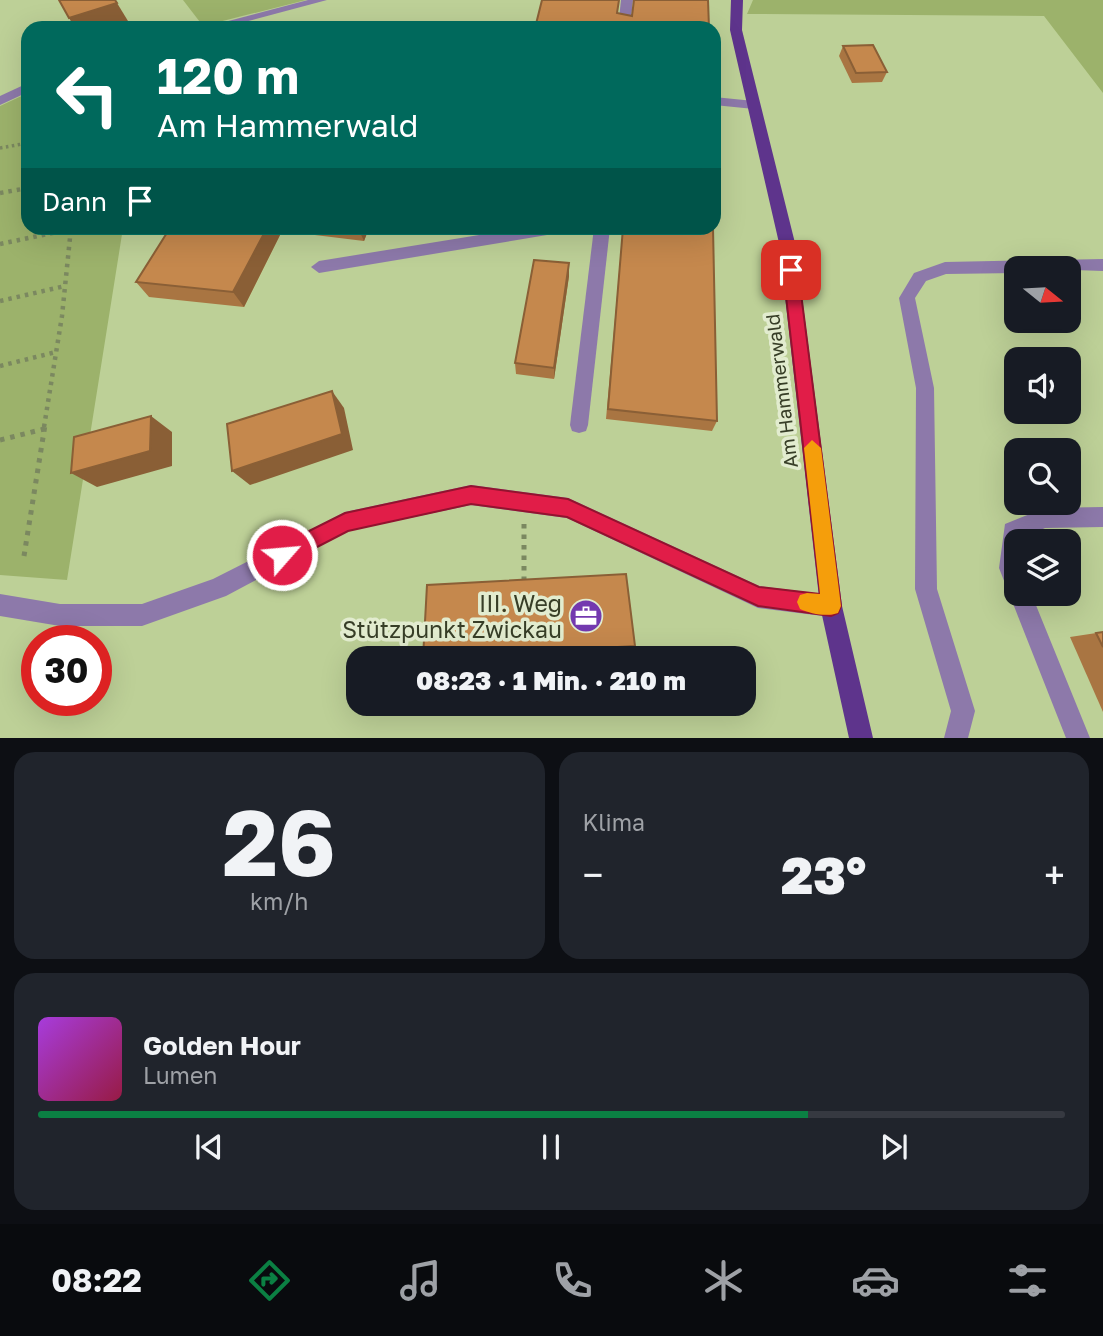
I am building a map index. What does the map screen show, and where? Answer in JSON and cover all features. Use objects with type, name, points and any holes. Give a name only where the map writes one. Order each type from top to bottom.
[{"type":"main road","name":"Am Hammerwald","points":[[737,0],[736,30],[787,243],[831,606],[861,737]]},
{"type":"street","points":[[236,21],[321,0]]},
{"type":"street","points":[[625,21],[627,0]]},
{"type":"street","points":[[0,101],[21,90]]},
{"type":"street","points":[[721,102],[754,105]]},
{"type":"street","points":[[319,267],[511,235]]},
{"type":"street","points":[[579,425],[601,235]]},
{"type":"street","points":[[956,737],[963,711],[926,589],[925,388],[907,298],[920,277],[945,268],[1103,265]]},
{"type":"street","points":[[0,605],[60,615],[142,615],[218,588],[345,522],[471,495],[568,508],[758,597],[831,606]]},
{"type":"street","points":[[1017,529],[1045,518],[1103,517]]},
{"type":"street","points":[[1025,606],[1078,737]]},
{"type":"path","points":[[0,148],[21,144]]},
{"type":"path","points":[[0,193],[21,189]]},
{"type":"path","points":[[0,244],[40,235]]},
{"type":"path","points":[[24,556],[56,352],[70,235]]},
{"type":"path","points":[[0,301],[65,286]]},
{"type":"path","points":[[0,366],[56,352]]},
{"type":"path","points":[[0,440],[44,429]]},
{"type":"path","points":[[524,502],[524,583]]},
{"type":"green space","points":[[183,0],[306,0],[223,21],[199,21]]},
{"type":"green space","points":[[753,0],[1103,0],[1103,93],[1044,16],[747,14]]},
{"type":"green space","points":[[21,96],[21,235],[122,235],[67,580],[0,575],[0,106]]},
{"type":"building","points":[[59,0],[115,0],[117,3],[69,18]]},
{"type":"building","points":[[542,0],[619,0],[617,13],[632,16],[634,0],[708,0],[709,21],[537,21]]},
{"type":"building","points":[[873,45],[887,72],[856,73],[843,46]]},
{"type":"building","points":[[166,235],[263,235],[233,292],[136,282]]},
{"type":"building","points":[[622,235],[713,235],[717,421],[608,409]]},
{"type":"building","points":[[534,260],[569,263],[554,368],[515,363]]},
{"type":"building","points":[[332,391],[342,434],[232,471],[227,424]]},
{"type":"building","points":[[151,416],[150,451],[71,473],[74,437]]},
{"type":"building","points":[[626,574],[635,646],[424,646],[427,585]]},
{"type":"building","points":[[1103,632],[1103,647],[1096,633]]},
{"type":"slow traffic","points":[[807,602],[831,606],[812,448]]},
{"type":"place","name":"III. Weg Stützpunkt Zwickau","points":[[586,616]]},
{"type":"route","points":[[282,555],[345,522],[471,495],[568,508],[758,597],[831,606],[791,270]]}]
